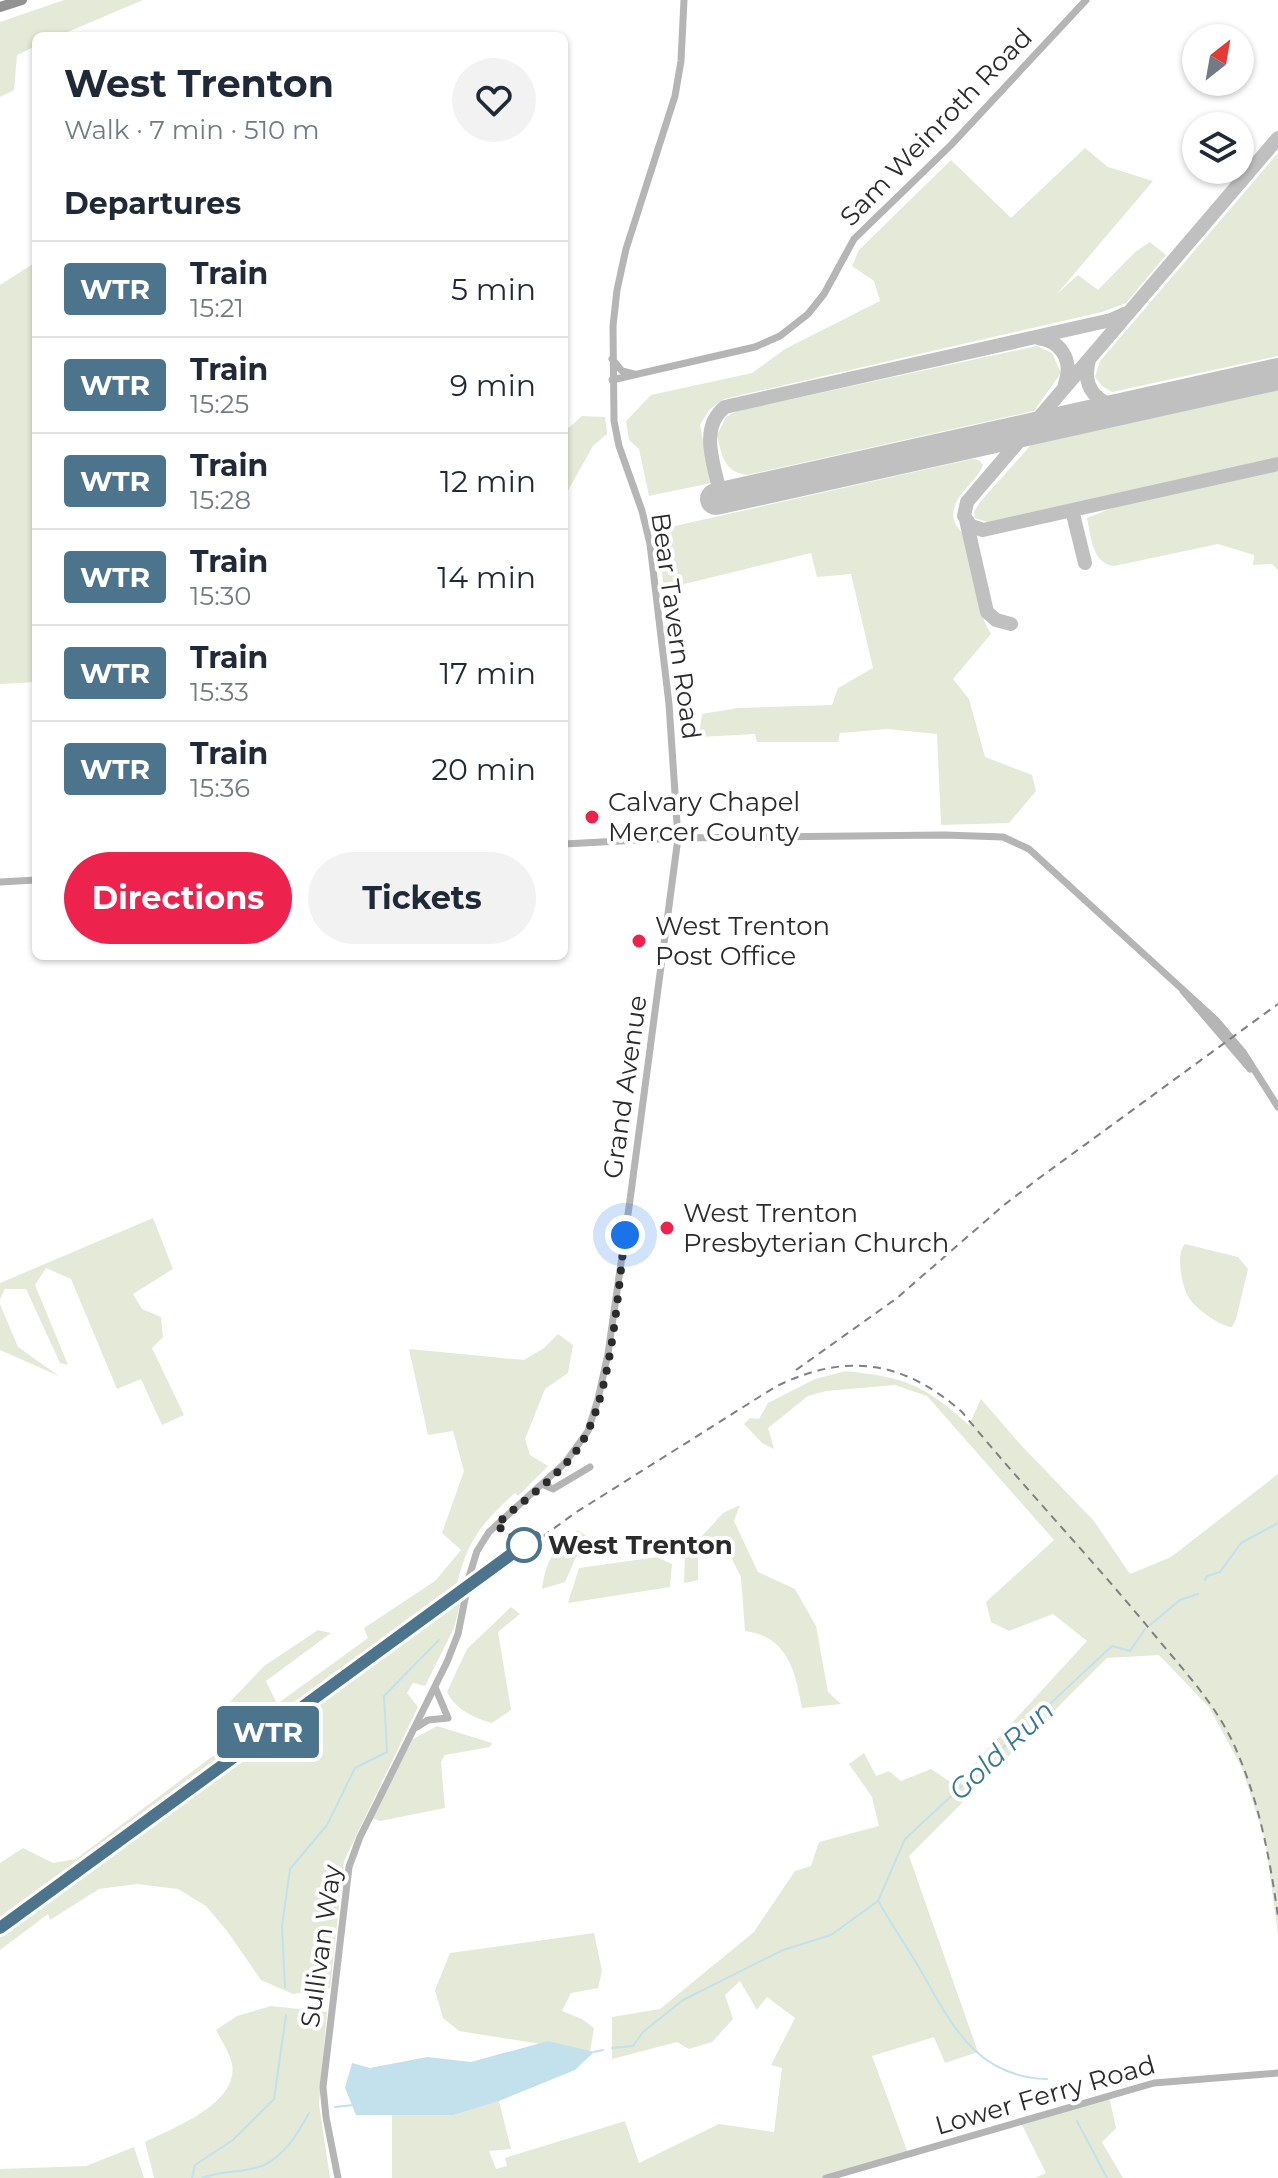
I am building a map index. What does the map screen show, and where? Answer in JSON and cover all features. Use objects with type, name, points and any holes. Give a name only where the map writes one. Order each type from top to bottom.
[{"type":"highway","points":[[0,7],[22,0]]},
{"type":"main road","name":"Bear Tavern Road","points":[[678,838],[669,704],[652,559],[644,519],[616,433],[612,359],[614,308],[620,273],[675,96],[682,58],[684,0]]},
{"type":"main road","name":"Sam Weinroth Road","points":[[612,380],[755,347],[780,336],[801,320],[824,294],[854,239],[951,145],[1086,0]]},
{"type":"main road","points":[[612,359],[622,371],[636,374]]},
{"type":"main road","points":[[568,844],[678,838],[944,835],[1015,840],[1029,849],[1195,999],[1248,1058],[1278,1107]]},
{"type":"main road","name":"Grand Avenue","points":[[468,1580],[477,1551],[489,1532],[565,1463],[583,1440],[594,1416],[603,1377],[636,1157],[678,838]]},
{"type":"main road","points":[[0,882],[32,880]]},
{"type":"main road","points":[[542,1484],[553,1489],[590,1467]]},
{"type":"main road","name":"Sullivan Way","points":[[338,2178],[323,2087],[346,1883],[360,1837],[454,1647],[465,1599]]},
{"type":"main road","points":[[413,1730],[428,1720],[448,1718],[435,1687]]},
{"type":"main road","name":"Lower Ferry Road","points":[[826,2178],[1154,2083],[1278,2073]]},
{"type":"green space","points":[[64,0],[143,0],[67,32],[32,32],[32,48],[17,55],[14,90],[0,97],[0,22]]},
{"type":"green space","points":[[1085,148],[1108,167],[1153,181],[1057,294],[1078,275],[1098,290],[1135,252],[1150,242],[1166,255],[1126,303],[1102,312],[724,399],[709,410],[700,425],[711,483],[649,496],[639,449],[629,440],[626,421],[651,395],[752,373],[785,349],[880,301],[874,281],[852,266],[859,250],[951,160],[1011,218]]},
{"type":"green space","points":[[1278,153],[1278,356],[1112,392],[1102,386],[1095,377],[1100,361]]},
{"type":"green space","points":[[32,265],[32,682],[0,684],[0,285]]},
{"type":"green space","points":[[1037,346],[1052,353],[1061,373],[1034,411],[747,475],[729,467],[723,456],[717,435],[726,417],[737,411]]},
{"type":"green space","points":[[1278,390],[1278,458],[987,522],[975,518],[974,512],[980,502],[1031,445]]},
{"type":"green space","points":[[582,416],[605,417],[607,434],[593,446],[568,490],[568,428]]},
{"type":"green space","points":[[972,459],[979,460],[983,465],[957,500],[953,513],[955,524],[969,544],[978,600],[991,634],[953,679],[969,699],[985,757],[1032,775],[1036,791],[1009,823],[941,825],[937,734],[887,729],[840,733],[838,742],[757,742],[755,734],[699,737],[702,714],[738,708],[832,705],[838,688],[873,668],[851,574],[817,577],[811,553],[664,589],[657,530]]},
{"type":"green space","points":[[1278,470],[1278,570],[1272,564],[1253,565],[1254,555],[1218,544],[1114,566],[1097,555],[1087,518],[1112,508]]},
{"type":"green space","points":[[153,1218],[173,1269],[133,1294],[142,1309],[161,1317],[163,1337],[152,1348],[184,1415],[162,1425],[141,1379],[117,1389],[71,1279],[46,1268],[35,1285],[68,1365],[60,1363],[26,1289],[5,1289],[0,1299],[0,1283]]},
{"type":"green space","points":[[1185,1244],[1238,1257],[1248,1269],[1232,1327],[1210,1318],[1188,1297],[1180,1264]]},
{"type":"green space","points":[[0,1304],[18,1347],[59,1376],[0,1350]]},
{"type":"green space","points":[[558,1334],[573,1345],[568,1373],[545,1389],[525,1439],[530,1455],[548,1466],[518,1496],[515,1493],[481,1528],[468,1551],[454,1597],[359,1667],[362,1672],[461,1601],[454,1628],[425,1686],[413,1683],[407,1693],[418,1707],[344,1861],[330,1988],[293,1994],[261,1980],[206,1906],[178,1889],[137,1884],[99,1889],[50,1920],[48,1914],[0,1950],[0,1863],[23,1848],[53,1863],[76,1859],[242,1734],[227,1705],[264,1666],[318,1630],[331,1633],[266,1681],[277,1704],[368,1638],[364,1628],[435,1581],[461,1550],[442,1533],[464,1471],[453,1431],[428,1435],[409,1349],[524,1360],[544,1348]]},
{"type":"green space","points":[[846,1371],[913,1385],[939,1400],[969,1425],[981,1399],[1094,1521],[1130,1574],[1171,1557],[1278,1474],[1278,1934],[1265,1840],[1242,1768],[1209,1707],[1159,1655],[1107,1658],[909,1856],[978,2052],[945,2063],[934,2037],[872,2056],[908,2153],[832,2178],[392,2178],[392,2114],[454,2115],[499,2101],[511,2149],[489,2151],[496,2169],[507,2166],[505,2158],[625,2121],[639,2163],[719,2124],[774,2132],[782,2068],[771,2065],[795,2018],[767,1997],[757,2010],[740,1981],[725,1995],[733,2019],[712,2042],[689,2049],[677,2042],[612,2059],[612,2017],[660,2009],[754,1932],[795,1871],[811,1866],[819,1842],[879,1826],[872,1797],[849,1764],[864,1753],[876,1776],[889,1771],[901,1781],[931,1769],[955,1785],[1087,1641],[1053,1614],[1009,1631],[991,1622],[986,1602],[1054,1540],[927,1396],[895,1385],[826,1391],[808,1396],[768,1428],[774,1449],[762,1443],[744,1424],[750,1418],[759,1419],[768,1403],[815,1379]]},
{"type":"green space","points":[[740,1505],[734,1521],[758,1572],[795,1589],[816,1626],[828,1692],[841,1704],[802,1708],[792,1669],[780,1648],[760,1634],[745,1631],[741,1577],[725,1545],[710,1545],[698,1555],[698,1580],[684,1583],[685,1555],[723,1513]]},
{"type":"green space","points":[[578,1530],[589,1538],[590,1555],[576,1557],[565,1582],[542,1589],[553,1555]]},
{"type":"green space","points":[[657,1557],[672,1564],[670,1587],[568,1603],[579,1568]]},
{"type":"green space","points":[[511,1607],[520,1614],[498,1632],[511,1710],[492,1723],[466,1712],[447,1692],[467,1649]]},
{"type":"green space","points":[[437,1726],[492,1743],[490,1747],[445,1755],[441,1762],[445,1808],[380,1821],[372,1818],[413,1739]]},
{"type":"green space","points":[[594,1933],[602,1971],[598,1988],[571,1993],[562,2011],[594,2028],[590,2052],[459,2031],[443,2018],[435,1990],[450,1953]]},
{"type":"green space","points":[[271,2006],[327,2012],[319,2104],[330,2178],[154,2178],[145,2142],[202,2113],[225,2091],[231,2078],[231,2060],[216,2030],[237,2016]]},
{"type":"green space","points":[[1109,2096],[1116,2128],[1102,2142],[1123,2178],[1035,2178],[1046,2173],[1021,2123]]},
{"type":"green space","points":[[134,2147],[144,2178],[0,2178],[0,2169],[86,2166]]},
{"type":"water","points":[[548,2041],[594,2052],[575,2070],[499,2101],[454,2115],[356,2115],[345,2088],[352,2063],[370,2068],[427,2057],[471,2062]]},
{"type":"waterway","name":"Gold Run","points":[[1205,1580],[1207,1576],[1220,1572],[1241,1543],[1278,1523]]},
{"type":"waterway","name":"Gold Run","points":[[1150,1625],[1180,1600],[1198,1594]]},
{"type":"waterway","name":"Gold Run","points":[[612,2048],[633,2046],[643,2032],[683,2000],[783,1950],[831,1935],[878,1901],[905,1839],[1112,1646],[1130,1651],[1145,1629]]},
{"type":"waterway","points":[[285,1987],[282,1926],[290,1869],[327,1825],[355,1768],[387,1752],[384,1696],[439,1640]]},
{"type":"waterway","name":"Gold Run","points":[[879,1902],[944,2010],[969,2044],[1002,2069],[1022,2076],[1047,2079]]},
{"type":"waterway","points":[[192,2178],[195,2165],[233,2140],[274,2099],[286,2015]]},
{"type":"waterway","name":"Gold Run","points":[[594,2052],[603,2050]]},
{"type":"waterway","points":[[335,2107],[353,2105]]},
{"type":"waterway","points":[[202,2178],[264,2165],[291,2142],[309,2113]]},
{"type":"waterway","name":"Gold Run","points":[[1077,2121],[1107,2178]]},
{"type":"taxiway","points":[[1278,138],[967,502],[964,516],[971,526],[983,530],[1278,464]]},
{"type":"taxiway","points":[[721,498],[710,438],[712,426],[725,407],[1111,320],[1124,314]]},
{"type":"taxiway","points":[[1038,338],[1053,343],[1064,354],[1068,368],[1065,384]]},
{"type":"taxiway","points":[[1089,360],[1087,379],[1094,394],[1107,403],[1126,408]]},
{"type":"taxiway","points":[[1072,510],[1085,563]]},
{"type":"taxiway","points":[[966,520],[987,612],[996,620],[1011,624]]},
{"type":"runway","points":[[716,499],[1278,374]]},
{"type":"tunnel","points":[[465,1599],[468,1580]]},
{"type":"railway","points":[[796,1370],[897,1298],[1042,1176],[1278,1004]]},
{"type":"railway","points":[[0,1933],[575,1513],[775,1387],[825,1369],[849,1366],[873,1367],[918,1381],[962,1412],[1200,1690],[1228,1732],[1251,1788],[1267,1852],[1278,1917]]},
{"type":"train","name":"WTR","points":[[0,1928],[535,1537]]},
{"type":"place","name":"Calvary Chapel Mercer County","points":[[592,817]]},
{"type":"place","name":"West Trenton Post Office","points":[[639,941]]},
{"type":"place","name":"West Trenton Presbyterian Church","points":[[667,1228]]},
{"type":"place","name":"West Trenton","points":[[524,1545]]},
{"type":"route","points":[[524,1545],[496,1525],[565,1463],[588,1431],[608,1354],[625,1235]]}]
